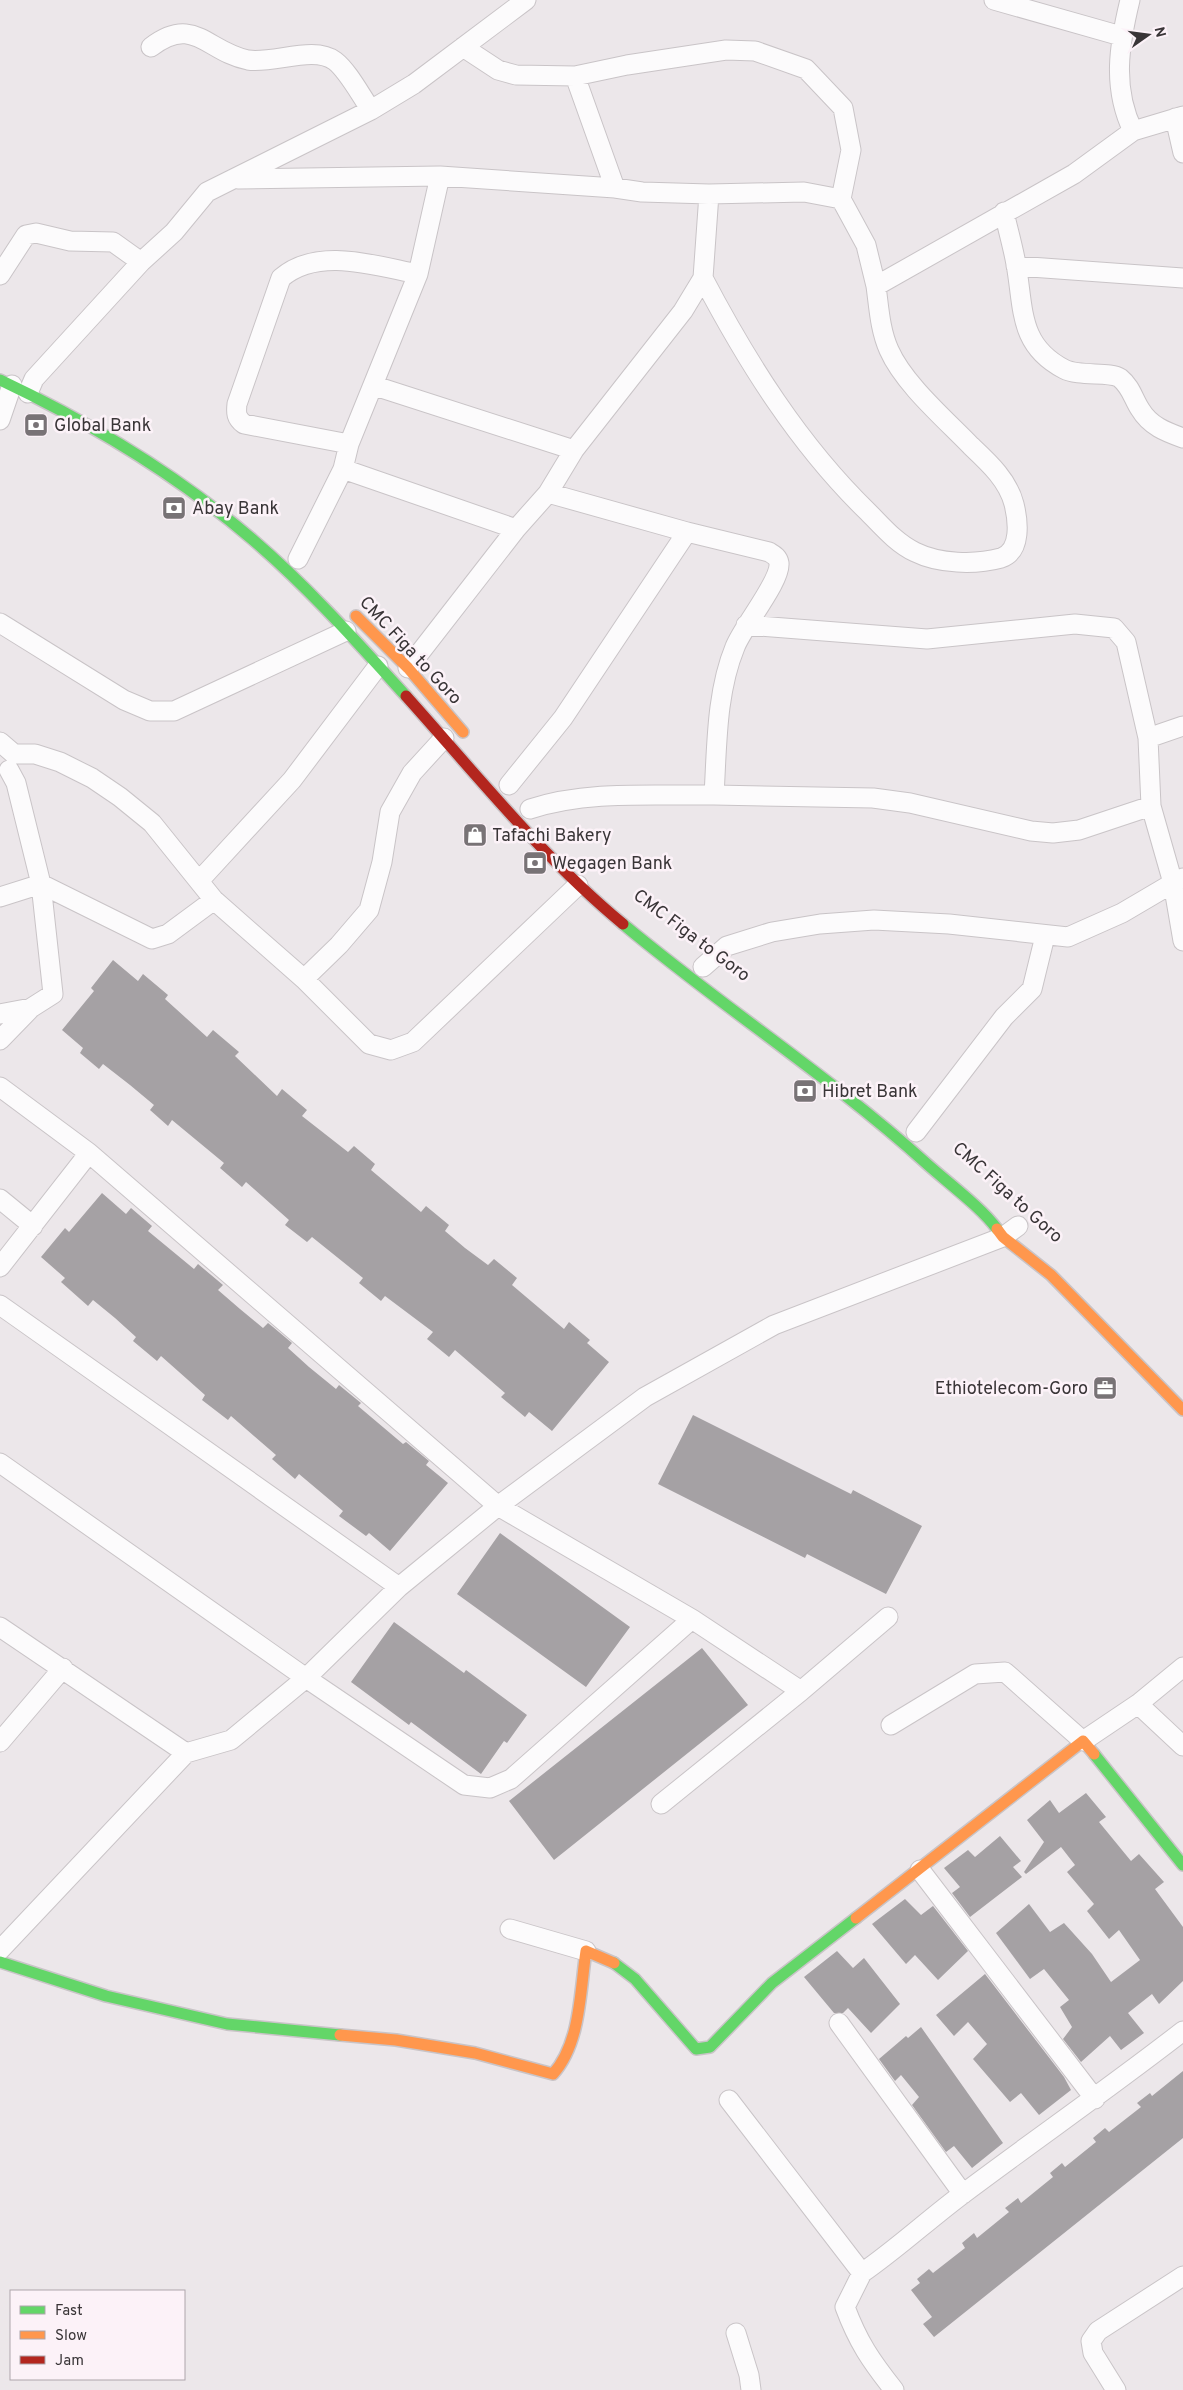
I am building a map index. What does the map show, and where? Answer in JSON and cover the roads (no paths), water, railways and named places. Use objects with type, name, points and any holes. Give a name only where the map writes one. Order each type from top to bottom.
[{"type":"main road","points":[[25,383],[63,410],[134,453],[210,505],[284,568],[346,631],[578,885],[640,938],[858,1105],[995,1226],[1014,1229],[1051,1275],[1183,1410]]},
{"type":"main road","name":"CMC Figa to Goro","points":[[346,606],[408,668],[468,738]]},
{"type":"main road","points":[[0,1962],[106,1996],[227,2024],[396,2040],[475,2053],[553,2074],[561,2069],[576,2019],[586,1952],[602,1955],[620,1964],[633,1975],[683,2037],[696,2049],[710,2047],[772,1983],[920,1870],[1083,1741],[1183,1865]]},
{"type":"street","points":[[1,412],[25,383],[141,262],[174,232],[207,192],[371,110],[414,84],[526,0]]},
{"type":"street","points":[[994,0],[1121,36]]},
{"type":"street","points":[[1130,0],[1121,36],[1120,88],[1124,111],[1134,131]]},
{"type":"street","points":[[151,46],[172,33],[188,33],[248,60],[269,60],[319,54],[334,60],[371,110]]},
{"type":"street","points":[[464,48],[498,70],[516,75],[574,76],[627,65],[726,50],[755,51],[806,69],[843,108],[851,150],[841,199],[866,246],[876,286],[880,322],[889,351],[909,381],[1005,482],[1014,504],[1017,536],[1013,549],[1004,557],[976,563],[935,559],[915,552],[895,538],[859,504],[814,455],[735,339],[702,278]]},
{"type":"street","points":[[574,76],[615,188]]},
{"type":"street","points":[[876,286],[1074,174],[1134,131],[1179,117],[1183,153]]},
{"type":"street","points":[[232,179],[440,176],[615,188],[642,192],[709,194],[804,192],[841,199]]},
{"type":"street","points":[[298,559],[343,469],[349,444],[375,386],[418,274],[440,176]]},
{"type":"street","points":[[408,668],[516,529],[548,493],[574,450],[683,311],[702,278],[709,194]]},
{"type":"street","points":[[1004,212],[1016,266],[1024,320],[1034,343],[1050,362],[1070,372],[1116,376],[1128,384],[1140,410],[1160,430],[1183,438]]},
{"type":"street","points":[[0,275],[14,250],[26,235],[36,233],[70,240],[113,242],[141,262]]},
{"type":"street","points":[[349,444],[244,424],[236,414],[237,404],[281,278],[290,270],[302,265],[334,260],[418,274]]},
{"type":"street","points":[[1016,266],[1183,278]]},
{"type":"street","points":[[375,386],[574,450]]},
{"type":"street","points":[[343,469],[516,529]]},
{"type":"street","points":[[548,493],[687,532],[770,552],[776,556],[779,562],[774,581],[734,647],[720,711],[714,795]]},
{"type":"street","points":[[687,532],[562,718],[520,798],[561,801],[593,797],[714,795],[873,798],[910,803],[1031,831],[1053,833],[1079,830],[1151,806]]},
{"type":"street","points":[[0,622],[124,700],[150,711],[174,711],[346,631]]},
{"type":"street","points":[[746,625],[927,639],[1075,624],[1102,625],[1114,628],[1126,642],[1148,738],[1151,806],[1178,881],[1183,940]]},
{"type":"street","points":[[199,881],[292,780],[378,666]]},
{"type":"street","points":[[1148,738],[1183,726]]},
{"type":"street","points":[[304,978],[339,945],[369,910],[382,862],[390,812],[412,773],[444,738]]},
{"type":"street","points":[[0,1040],[31,1008],[53,994],[41,884],[16,783],[6,761],[35,754],[60,762],[92,778],[120,797],[152,824],[214,900],[304,978],[369,1044],[391,1050],[413,1042],[578,885]]},
{"type":"street","points":[[704,967],[728,946],[772,932],[820,924],[874,920],[949,924],[1045,936],[1068,937],[1087,930],[1178,881]]},
{"type":"street","points":[[0,897],[41,884],[152,939],[168,934],[214,900]]},
{"type":"street","points":[[916,1132],[1004,1017],[1032,989],[1045,936]]},
{"type":"street","points":[[0,1014],[31,1008]]},
{"type":"street","points":[[0,1088],[89,1153],[498,1506],[692,1619],[801,1691]]},
{"type":"street","points":[[0,1268],[89,1153]]},
{"type":"street","points":[[0,1199],[33,1226]]},
{"type":"street","points":[[0,1950],[186,1754],[231,1740],[306,1678],[399,1587],[498,1506],[645,1398],[774,1325],[1014,1229]]},
{"type":"street","points":[[0,1305],[399,1587]]},
{"type":"street","points":[[0,1463],[306,1678],[464,1784],[490,1788],[512,1779],[692,1619]]},
{"type":"street","points":[[661,1804],[801,1691],[888,1617]]},
{"type":"street","points":[[0,1627],[63,1668],[186,1754]]},
{"type":"street","points":[[891,1725],[975,1674],[1005,1672],[1083,1741],[1138,1704],[1183,1667]]},
{"type":"street","points":[[0,1742],[63,1668]]},
{"type":"street","points":[[1138,1704],[1183,1746]]},
{"type":"street","points":[[920,1870],[1095,2099]]},
{"type":"street","points":[[510,1929],[586,1952]]},
{"type":"street","points":[[839,2023],[963,2194]]},
{"type":"street","points":[[894,2390],[868,2358],[855,2334],[845,2307],[862,2272],[896,2249],[963,2194],[1095,2099],[1183,2031]]},
{"type":"street","points":[[729,2100],[862,2272]]},
{"type":"street","points":[[1116,2390],[1093,2353],[1091,2341],[1098,2331],[1183,2276]]},
{"type":"street","points":[[736,2333],[749,2375],[750,2390]]},
{"type":"place","name":"Global Bank","points":[[36,425]]},
{"type":"place","name":"Abay Bank","points":[[174,508]]},
{"type":"place","name":"Tafachi Bakery","points":[[475,835]]},
{"type":"place","name":"Wegagen Bank","points":[[535,863]]},
{"type":"place","name":"Hibret Bank","points":[[805,1091]]},
{"type":"place","name":"Ethiotelecom-Goro","points":[[1105,1388]]}]
